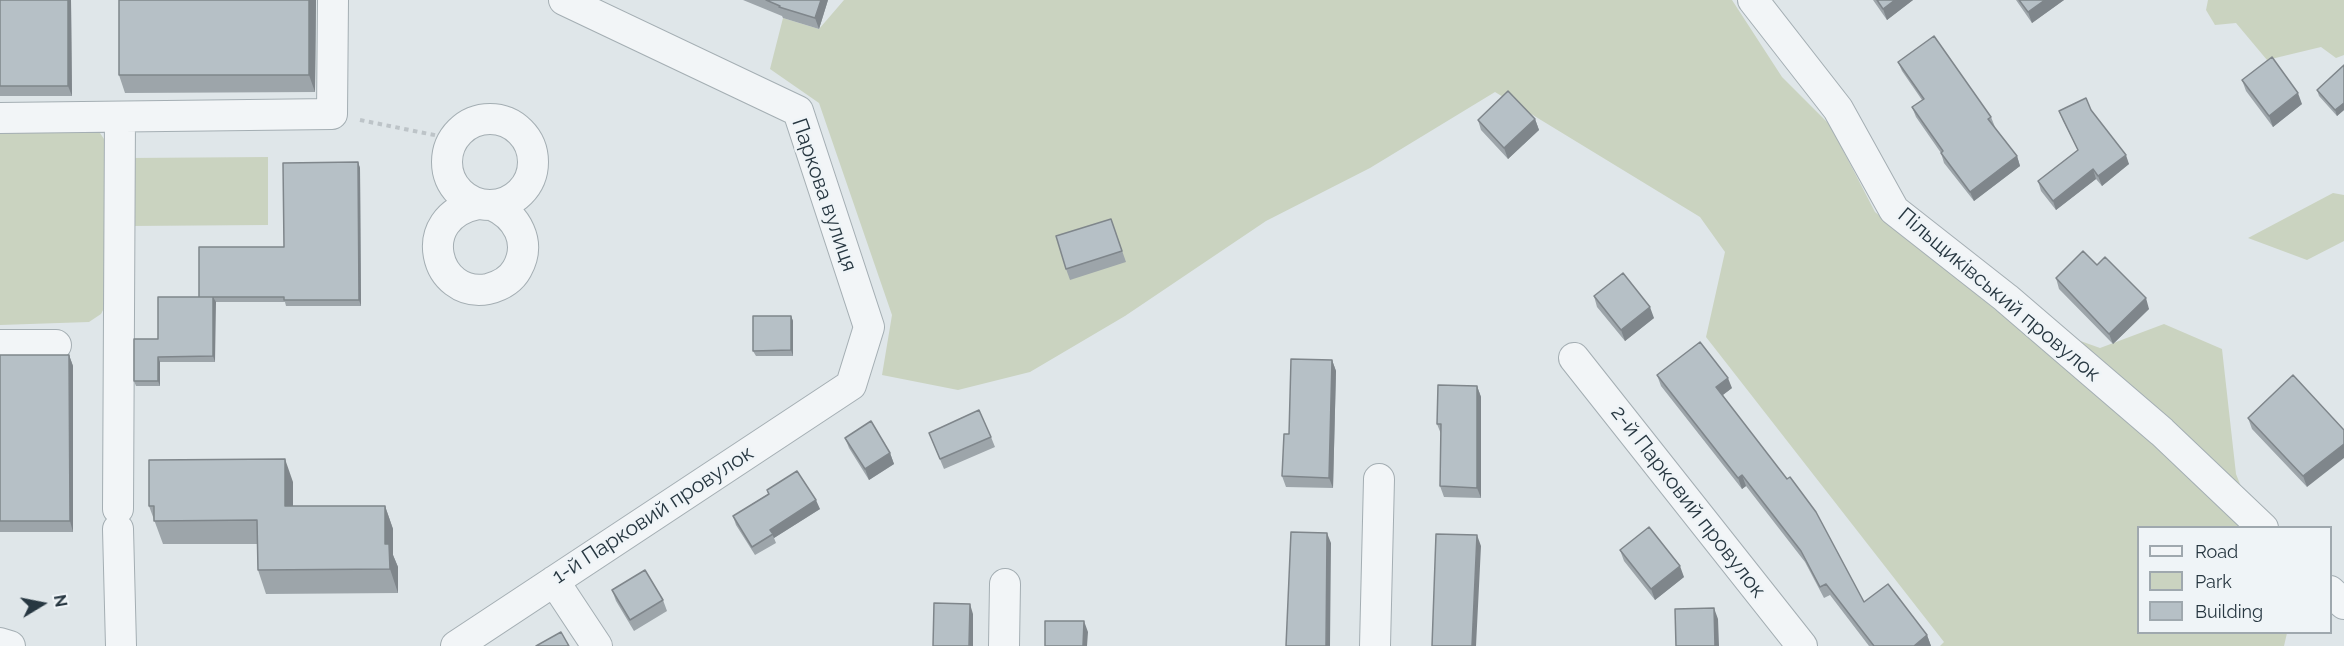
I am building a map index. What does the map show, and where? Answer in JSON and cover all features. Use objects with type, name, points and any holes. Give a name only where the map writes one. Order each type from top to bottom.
[{"type":"street","points":[[0,118],[332,114],[333,0]]},
{"type":"street","name":"Паркова вулиця","points":[[564,0],[798,111],[869,327],[850,385]]},
{"type":"street","name":"Пільщиківський провулок","points":[[1753,0],[1838,109],[1894,210],[2006,298],[2162,432],[2261,526]]},
{"type":"street","points":[[120,117],[118,519],[121,646]]},
{"type":"street","points":[[487,119],[501,120],[513,126],[526,141],[532,160],[531,173],[526,186],[516,196],[505,202],[485,205],[466,198],[456,189],[449,177],[448,151],[454,139],[462,128],[487,119]]},
{"type":"street","points":[[0,345],[56,345]]},
{"type":"street","name":"2-й Парковий провулок","points":[[1574,358],[1796,644]]},
{"type":"street","name":"1-й Парковий провулок","points":[[456,646],[850,385]]},
{"type":"street","points":[[1376,646],[1379,479]]},
{"type":"street","points":[[554,581],[597,646]]},
{"type":"street","points":[[1004,646],[1005,584]]},
{"type":"street","points":[[2332,592],[2344,604]]},
{"type":"street","points":[[0,643],[10,646]]},
{"type":"path","points":[[332,114],[454,139]]},
{"type":"green space","points":[[844,0],[1732,0],[1782,77],[1830,125],[1875,212],[1997,311],[2100,348],[2164,324],[2222,349],[2236,474],[2257,526],[2137,526],[2137,634],[2287,634],[2284,646],[1940,646],[1944,642],[1706,337],[1725,252],[1700,217],[1495,92],[1370,168],[1266,221],[1125,316],[1030,372],[958,390],[882,375],[892,315],[819,103],[770,69],[783,18],[819,29]]},
{"type":"green space","points":[[2208,0],[2344,0],[2344,55],[2336,58],[2321,47],[2267,60],[2236,23],[2215,25],[2206,10]]},
{"type":"green space","points":[[0,130],[94,131],[100,133],[108,145],[104,308],[101,314],[89,322],[0,325]]},
{"type":"green space","points":[[268,157],[268,225],[129,226],[129,158]]},
{"type":"green space","points":[[2333,193],[2344,195],[2344,241],[2307,260],[2248,238]]},
{"type":"building","points":[[0,0],[68,0],[68,86],[0,86]]},
{"type":"building","points":[[119,0],[309,0],[309,75],[119,75]]},
{"type":"building","points":[[766,0],[821,0],[815,18],[779,7]]},
{"type":"building","points":[[1877,0],[1895,0],[1883,9]]},
{"type":"building","points":[[2019,0],[2045,0],[2028,12]]},
{"type":"building","points":[[1934,36],[1991,117],[1988,119],[2017,156],[1970,192],[1941,153],[1943,151],[1912,107],[1924,99],[1898,62]]},
{"type":"building","points":[[2272,57],[2298,93],[2269,116],[2242,80]]},
{"type":"building","points":[[2344,65],[2344,103],[2335,110],[2317,90]]},
{"type":"building","points":[[1508,91],[1535,119],[1504,148],[1478,120]]},
{"type":"building","points":[[2086,98],[2091,110],[2126,155],[2098,176],[2093,169],[2053,201],[2038,181],[2078,150],[2059,111]]},
{"type":"building","points":[[358,162],[359,300],[199,297],[199,247],[284,247],[283,163]]},
{"type":"building","points":[[1111,219],[1122,251],[1066,269],[1056,236]]},
{"type":"building","points":[[2083,251],[2097,265],[2105,257],[2146,298],[2109,334],[2056,278]]},
{"type":"building","points":[[1623,273],[1650,307],[1621,330],[1594,296]]},
{"type":"building","points":[[158,297],[213,297],[213,356],[158,357],[158,381],[134,381],[134,339],[158,339]]},
{"type":"building","points":[[753,316],[791,316],[791,350],[753,351]]},
{"type":"building","points":[[1700,342],[1728,378],[1716,387],[1787,479],[1790,477],[1816,512],[1864,602],[1888,584],[1927,635],[1914,646],[1874,646],[1826,584],[1820,587],[1801,551],[1742,475],[1738,478],[1657,375]]},
{"type":"building","points":[[0,355],[69,355],[70,521],[0,521]]},
{"type":"building","points":[[1291,359],[1332,360],[1329,478],[1282,476],[1284,434],[1289,434]]},
{"type":"building","points":[[2293,375],[2344,430],[2344,444],[2303,476],[2248,418]]},
{"type":"building","points":[[1438,385],[1477,386],[1477,488],[1440,486],[1441,424],[1437,424]]},
{"type":"building","points":[[979,410],[991,437],[940,459],[929,433]]},
{"type":"building","points":[[871,421],[890,453],[865,469],[845,438]]},
{"type":"building","points":[[285,459],[285,506],[385,506],[385,544],[389,544],[390,569],[258,570],[257,520],[154,521],[154,506],[149,506],[149,460]]},
{"type":"building","points":[[797,471],[816,500],[770,530],[773,534],[752,547],[733,516],[769,494],[767,490]]},
{"type":"building","points":[[1649,527],[1680,566],[1651,589],[1620,550]]},
{"type":"building","points":[[1291,532],[1327,533],[1326,646],[1286,646]]},
{"type":"building","points":[[1436,534],[1477,535],[1472,646],[1432,646]]},
{"type":"building","points":[[645,570],[663,600],[630,620],[612,590]]},
{"type":"building","points":[[934,603],[970,604],[969,646],[933,646]]},
{"type":"building","points":[[1714,608],[1715,646],[1676,646],[1675,609]]},
{"type":"building","points":[[1045,621],[1084,621],[1083,646],[1045,646]]},
{"type":"building","points":[[561,632],[569,646],[536,646]]}]
